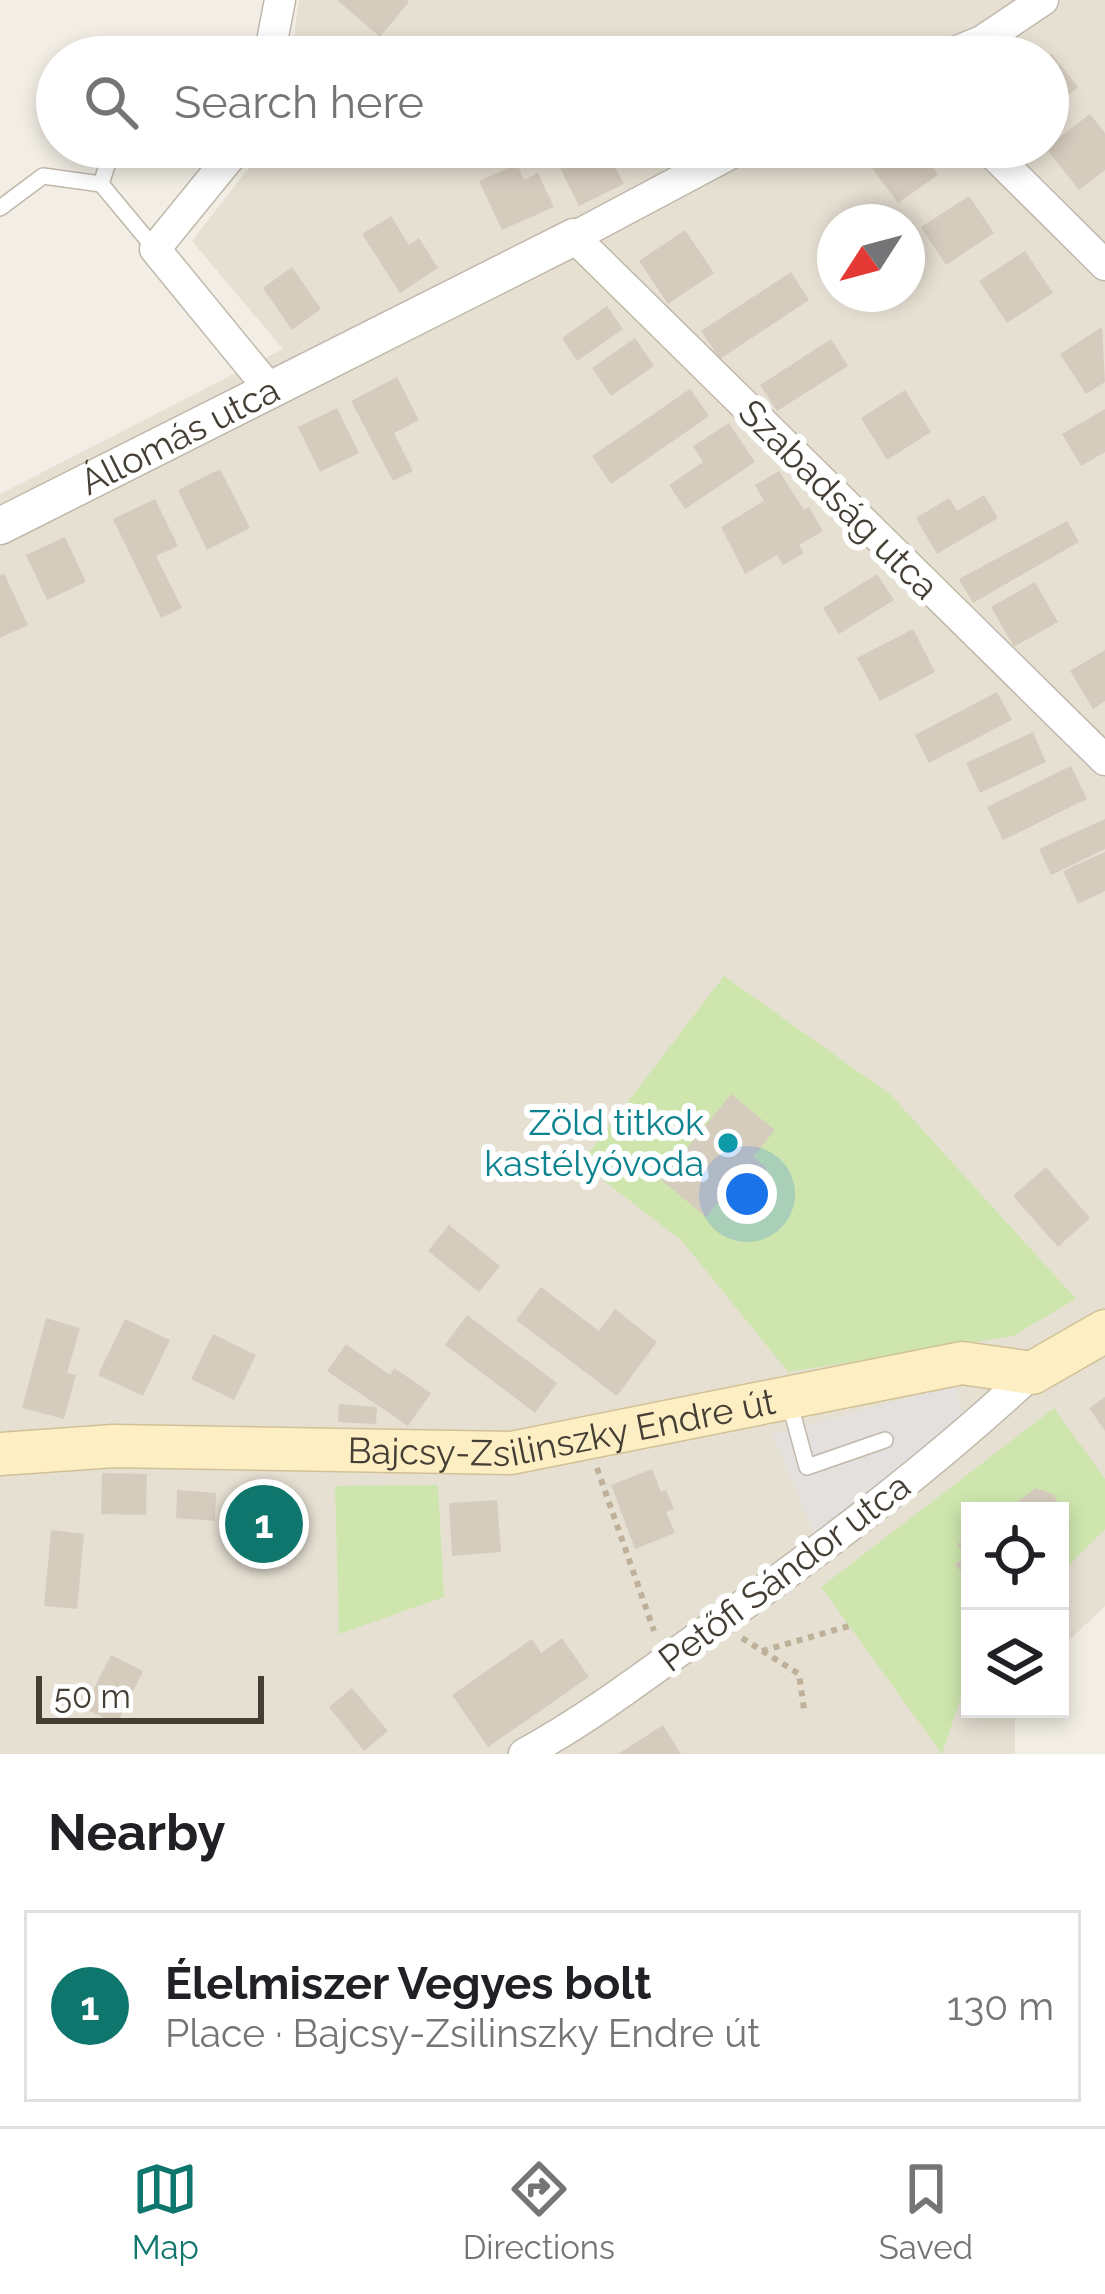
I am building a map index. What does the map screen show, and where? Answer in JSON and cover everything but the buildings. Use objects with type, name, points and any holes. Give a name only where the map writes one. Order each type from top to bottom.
[{"type":"main road","points":[[1032,1373],[1105,1331]]},
{"type":"main road","name":"Bajcsy-Zsilinszky Endre út","points":[[0,1454],[114,1446],[511,1453],[962,1363],[1032,1373]]},
{"type":"street","points":[[273,36],[280,0]]},
{"type":"street","points":[[989,36],[1043,0]]},
{"type":"street","points":[[155,249],[221,168]]},
{"type":"street","points":[[272,392],[704,168]]},
{"type":"street","points":[[1007,168],[1105,265]]},
{"type":"street","name":"Szabadság utca","points":[[574,237],[1105,760]]},
{"type":"street","name":"Állomás utca","points":[[0,526],[272,392],[155,249]]},
{"type":"street","name":"Petőfi Sándor utca","points":[[524,1754],[586,1720],[718,1623],[953,1446],[1032,1373]]},
{"type":"lane","points":[[101,184],[106,168]]},
{"type":"lane","points":[[0,208],[43,176],[101,184],[155,249]]},
{"type":"lane","points":[[788,1398],[807,1467],[885,1440]]},
{"type":"path","points":[[586,1437],[665,1661]]},
{"type":"path","points":[[718,1623],[799,1674],[804,1709]]},
{"type":"path","points":[[762,1651],[849,1626]]},
{"type":"shaded area","points":[[299,0],[1105,0],[1105,1606],[1069,1640],[1069,1502],[961,1502],[961,1718],[1015,1718],[1015,1754],[0,1754],[0,494],[283,349],[192,241],[249,168],[1069,168],[1069,36],[294,36]]},
{"type":"shaded area","points":[[955,1385],[964,1419],[814,1533],[773,1435]]},
{"type":"green space","points":[[724,976],[891,1095],[1076,1299],[1013,1336],[788,1372],[682,1241],[581,1163]]},
{"type":"green space","points":[[1054,1408],[1105,1479],[1105,1529],[1069,1565],[1069,1502],[961,1502],[961,1697],[942,1754],[821,1587]]},
{"type":"green space","points":[[438,1485],[444,1597],[339,1634],[335,1486]]},
{"type":"place","name":"Zöld titkok kastélyóvoda","points":[[728,1143]]},
{"type":"place","name":"Élelmiszer Vegyes bolt","points":[[264,1524]]}]
